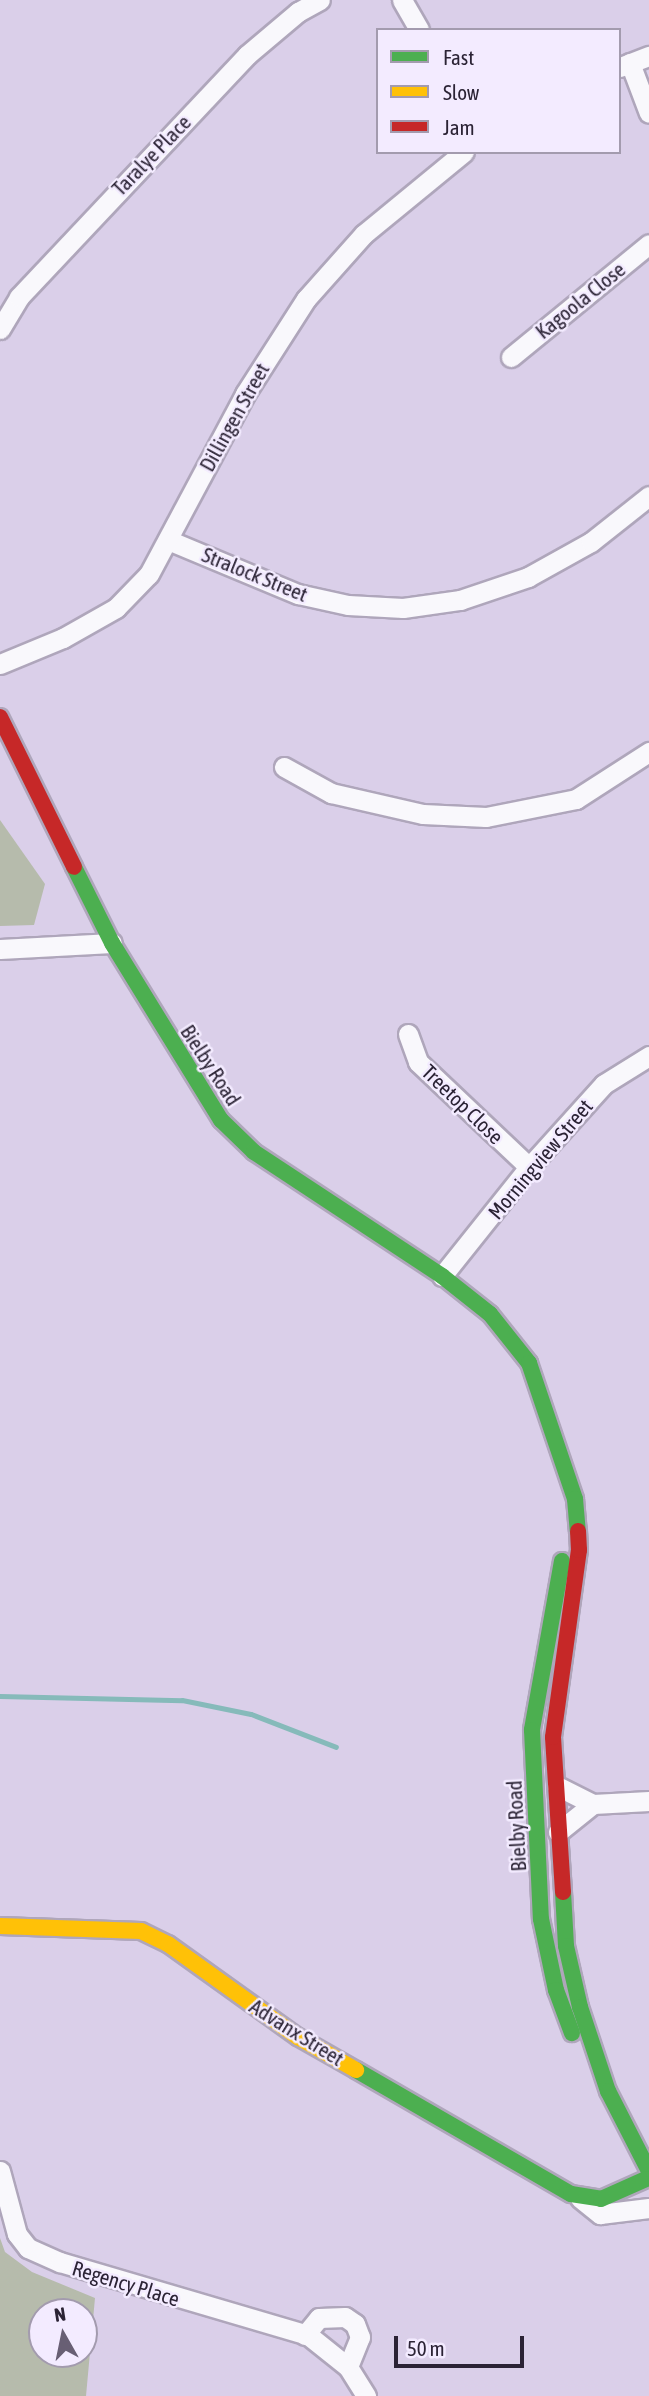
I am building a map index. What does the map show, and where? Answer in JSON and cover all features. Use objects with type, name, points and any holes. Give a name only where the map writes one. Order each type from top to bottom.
[{"type":"street","name":"Taralye Place","points":[[0,329],[19,297],[247,55],[298,12],[320,0]]},
{"type":"street","points":[[402,0],[418,28]]},
{"type":"street","points":[[633,62],[649,113]]},
{"type":"street","name":"Dillingen Street","points":[[0,664],[63,638],[116,608],[149,574],[245,394],[306,299],[364,234],[462,154]]},
{"type":"street","name":"Kagoola Close","points":[[511,357],[649,244]]},
{"type":"street","name":"Stralock Street","points":[[168,540],[298,594],[348,605],[403,608],[460,600],[528,578],[591,542],[649,496]]},
{"type":"street","name":"Bielby Road","points":[[0,717],[112,943],[220,1120],[254,1152],[442,1276],[490,1314],[529,1363],[575,1499],[579,1550],[575,1599],[555,1700],[558,1832],[566,1946],[580,2007],[608,2091],[648,2177]]},
{"type":"street","points":[[284,767],[331,793],[423,814],[486,817],[576,799],[649,752]]},
{"type":"street","points":[[0,949],[112,943]]},
{"type":"street","name":"Treetop Close","points":[[408,1034],[418,1062],[529,1167]]},
{"type":"street","name":"Morningview Street","points":[[442,1276],[529,1167],[604,1084],[649,1056]]},
{"type":"street","name":"Bielby Road","points":[[556,1446],[561,1567],[532,1730],[541,1919],[556,1990],[598,2104],[625,2155],[648,2177]]},
{"type":"street","points":[[558,1786],[593,1804],[649,1801]]},
{"type":"street","points":[[558,1832],[593,1804]]},
{"type":"street","name":"Advanx Street","points":[[0,1926],[141,1931],[168,1944],[298,2037],[580,2198],[600,2214],[649,2208]]},
{"type":"street","name":"Regency Place","points":[[0,2171],[17,2234],[28,2248],[60,2262],[305,2335],[348,2367],[366,2396]]},
{"type":"street","points":[[580,2198],[601,2199],[648,2177]]},
{"type":"street","points":[[305,2335],[319,2318],[345,2317],[355,2324],[359,2337],[348,2367]]},
{"type":"green space","points":[[0,820],[45,884],[34,925],[0,926]]},
{"type":"green space","points":[[0,2238],[5,2252],[32,2272],[95,2298],[28,2298],[28,2368],[89,2368],[86,2396],[0,2396]]},
{"type":"waterway","points":[[0,1696],[182,1700],[251,1714],[336,1747]]},
{"type":"traffic: fast","points":[[74,867],[112,943],[221,1120],[254,1152],[442,1276],[490,1314],[529,1363],[575,1499],[578,1531]]},
{"type":"traffic: fast","points":[[562,1561],[532,1730],[541,1919],[556,1990],[572,2033]]},
{"type":"traffic: fast","points":[[563,1892],[566,1946],[580,2007],[608,2091],[649,2171]]},
{"type":"traffic: fast","points":[[356,2070],[571,2194],[601,2199],[646,2179]]},
{"type":"traffic: slow","points":[[0,1926],[141,1931],[168,1944],[298,2037],[356,2070]]},
{"type":"traffic: jam","points":[[0,717],[74,867]]},
{"type":"traffic: jam","points":[[563,1892],[553,1737],[579,1550],[578,1531]]}]
